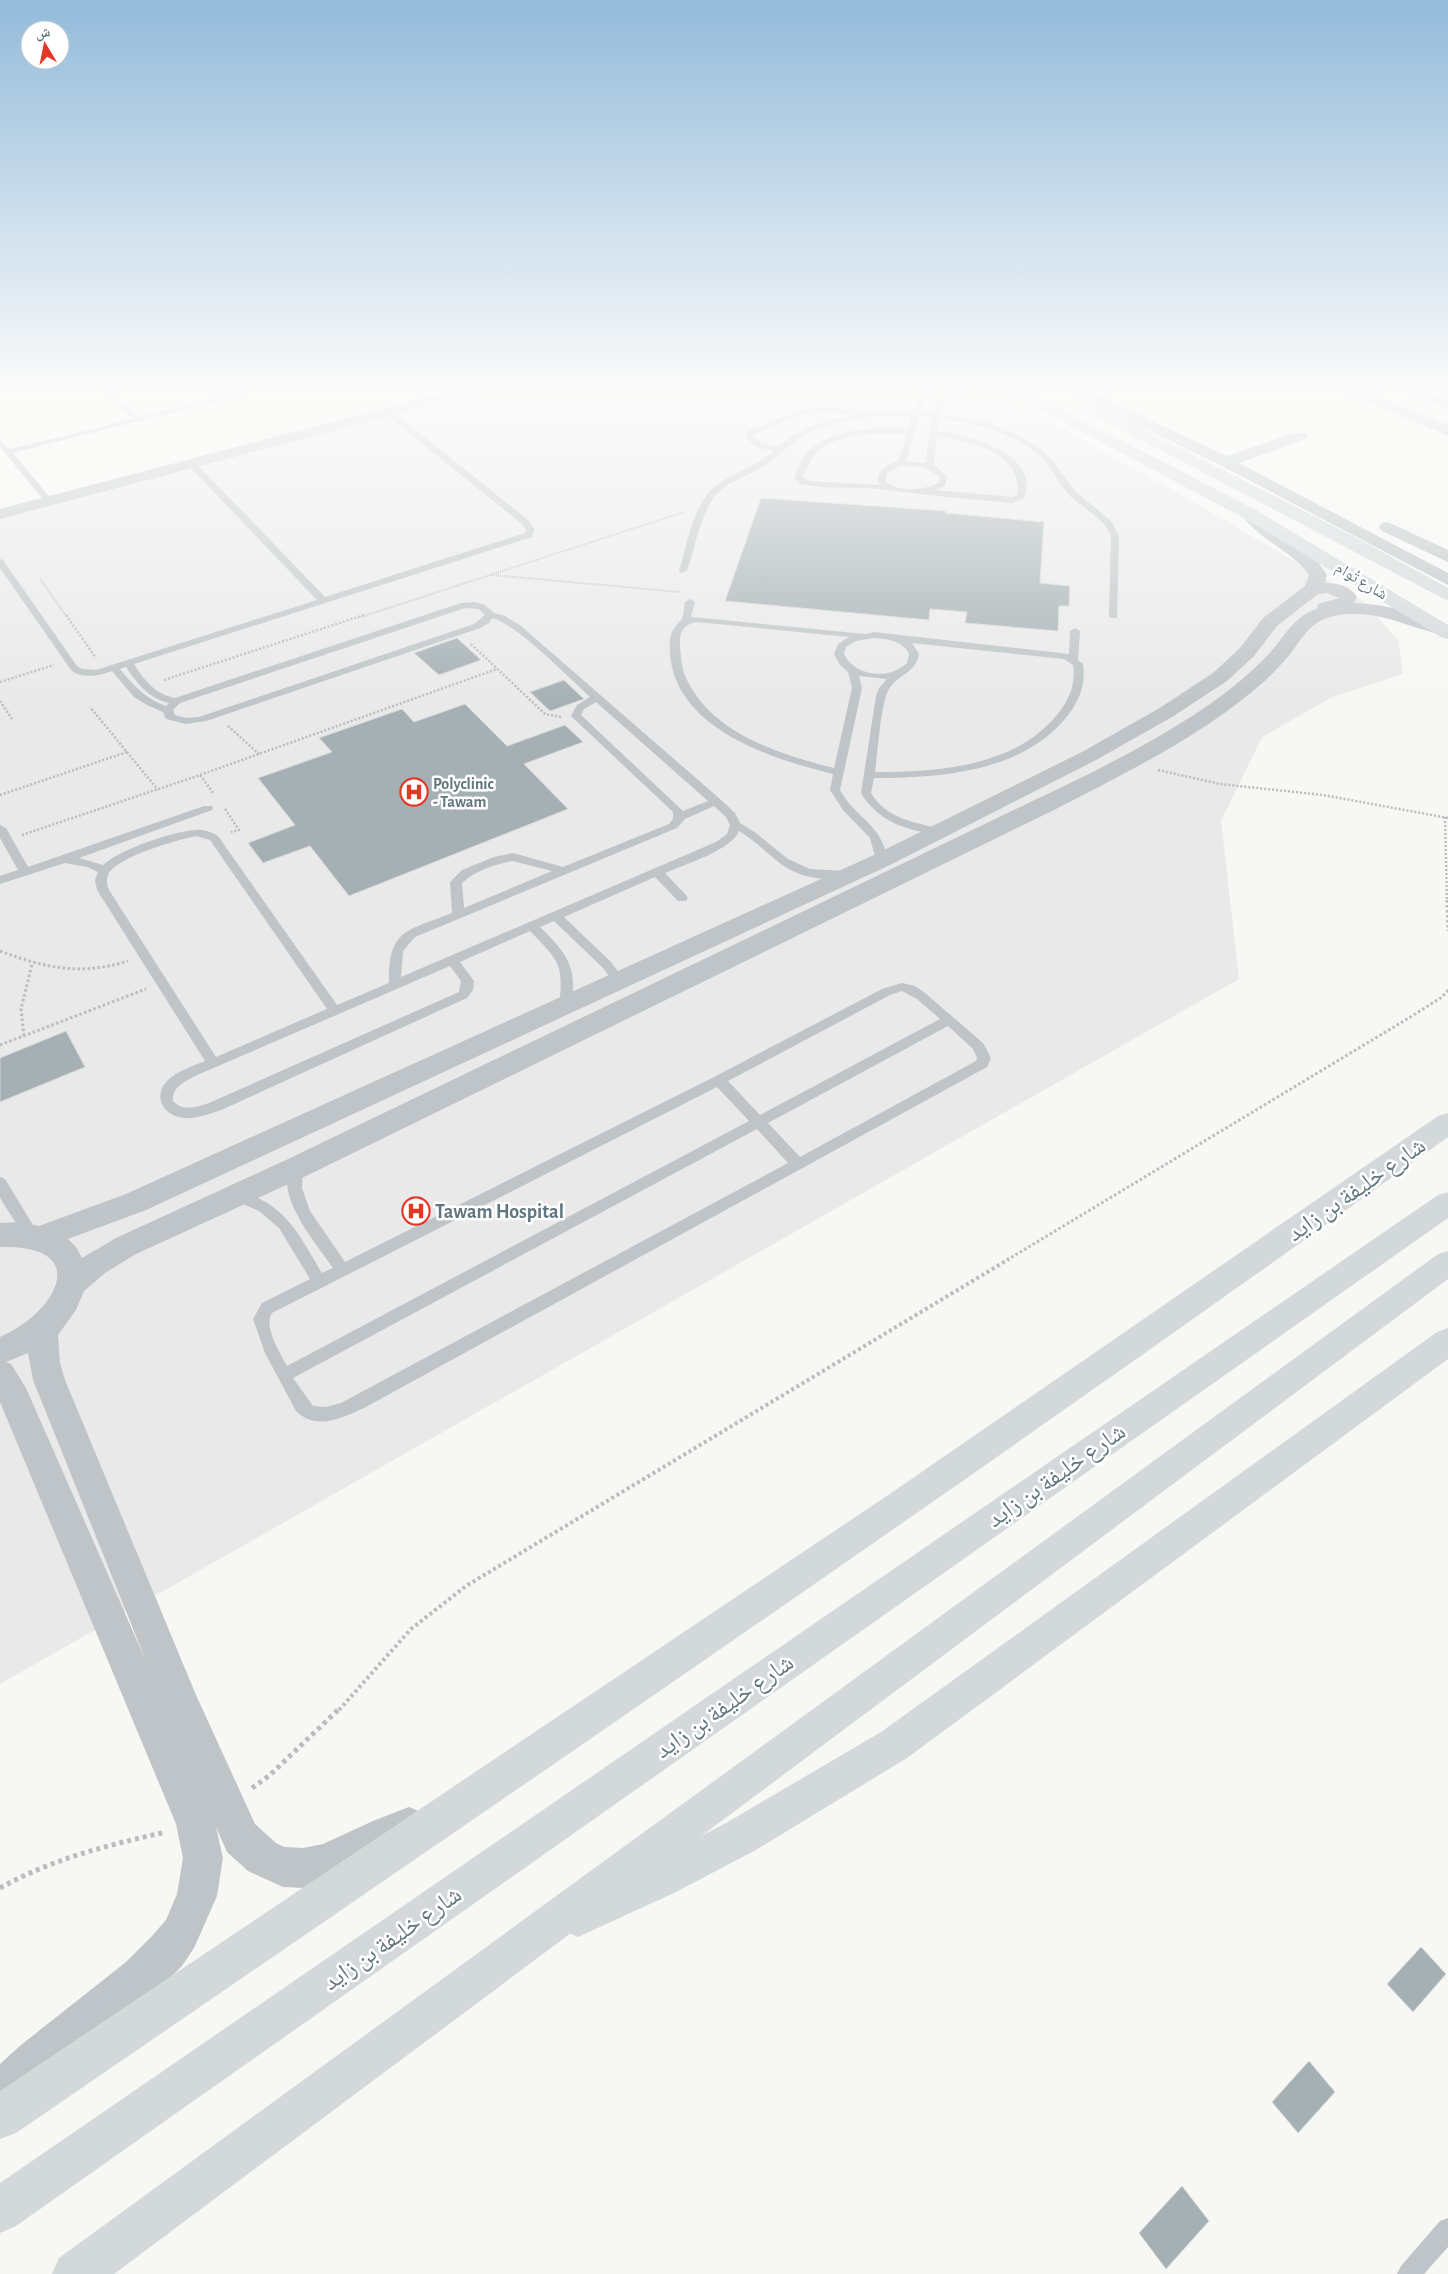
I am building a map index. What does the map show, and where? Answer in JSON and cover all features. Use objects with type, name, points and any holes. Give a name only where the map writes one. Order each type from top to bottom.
[{"type":"main road","name":"شارع تُوام","points":[[1215,495],[1250,514],[1445,631]]},
{"type":"main road","name":"شارع تُوام","points":[[1261,495],[1448,595]]},
{"type":"main road","name":"شارع خليفة بن زايد","points":[[0,2117],[1068,1392],[1448,1123]]},
{"type":"main road","name":"شارع خليفة بن زايد","points":[[0,2210],[1448,1202]]},
{"type":"main road","points":[[76,2274],[526,1940],[1448,1263]]},
{"type":"main road","points":[[526,1940],[608,1905],[710,1854],[829,1787],[886,1750],[1448,1342]]},
{"type":"street","points":[[0,514],[75,495]]},
{"type":"street","points":[[1288,495],[1448,580]]},
{"type":"street","points":[[0,1235],[37,1235],[136,1202],[882,860],[1117,741],[1207,687],[1235,664],[1274,618],[1312,590],[1318,579],[1315,569],[1302,557],[1265,532],[1250,514]]},
{"type":"street","points":[[1378,522],[1448,557]]},
{"type":"street","points":[[70,1284],[95,1264],[126,1246],[239,1196],[1046,805],[1132,760],[1195,721],[1250,683],[1272,663],[1310,614],[1348,599],[1347,594],[1339,590],[1328,588],[1312,590]]},
{"type":"street","points":[[1303,624],[1328,612],[1353,609],[1380,612],[1445,631]]},
{"type":"street","points":[[560,1040],[568,1030],[620,999],[625,991],[619,981]]},
{"type":"street","points":[[0,2094],[36,2060],[141,1977],[167,1951],[180,1934],[197,1896],[202,1858],[212,1816],[183,1708],[49,1380],[44,1363],[42,1331],[61,1307],[70,1284],[70,1263],[60,1247],[37,1235]]},
{"type":"street","points":[[0,1351],[20,1343],[52,1319]]},
{"type":"street","points":[[0,1374],[10,1388],[212,1816],[241,1838],[252,1851],[266,1860],[282,1867],[300,1868],[318,1866],[337,1860],[370,1842],[396,1831],[441,1818]]},
{"type":"lane","points":[[43,495],[49,502]]},
{"type":"lane","points":[[221,495],[324,602]]},
{"type":"lane","points":[[0,562],[68,661],[79,672],[88,674],[130,664],[518,540],[531,532],[525,522],[492,495]]},
{"type":"lane","points":[[683,570],[710,495]]},
{"type":"lane","points":[[965,495],[1013,500],[1021,495]]},
{"type":"lane","points":[[1075,495],[1112,527],[1115,537],[1114,616]]},
{"type":"lane","points":[[686,620],[690,602]]},
{"type":"lane","points":[[168,710],[176,701],[464,605],[482,606],[488,610],[490,615]]},
{"type":"lane","points":[[168,710],[170,716],[178,721],[189,722],[458,632],[486,621],[490,615]]},
{"type":"lane","points":[[490,615],[502,618],[518,628],[731,814],[736,825],[751,834],[777,857],[797,868],[822,875],[850,874]]},
{"type":"lane","points":[[838,772],[777,755],[744,740],[710,717],[690,694],[677,670],[674,654],[675,639],[678,625],[686,620],[697,619],[862,636]]},
{"type":"lane","points":[[868,775],[926,774],[953,770],[978,764],[1023,747],[1056,724],[1067,711],[1074,697],[1079,669],[1074,659],[1075,631]]},
{"type":"lane","points":[[897,674],[874,676],[853,671],[844,666],[839,658],[838,651],[842,645],[851,639],[874,635],[896,639],[1058,654],[1074,659]]},
{"type":"lane","points":[[896,639],[912,650],[914,657],[912,664],[897,674],[884,688],[881,696],[866,793],[874,805],[900,822],[940,832]]},
{"type":"lane","points":[[130,664],[144,686],[156,696],[176,701]]},
{"type":"lane","points":[[110,670],[137,696],[146,702],[168,710]]},
{"type":"lane","points":[[853,671],[857,688],[835,790],[838,798],[873,832],[881,850],[882,860]]},
{"type":"lane","points":[[596,698],[579,707],[576,711],[579,720],[677,810],[680,817]]},
{"type":"lane","points":[[395,985],[395,953],[403,940],[411,934],[673,826],[680,817],[716,801]]},
{"type":"lane","points":[[0,880],[66,860],[208,808]]},
{"type":"lane","points":[[452,961],[469,983],[468,989],[463,995],[454,1000],[214,1107],[187,1113],[176,1112],[168,1106],[165,1097],[169,1088],[178,1079],[720,845],[732,836],[736,825]]},
{"type":"lane","points":[[0,828],[25,872]]},
{"type":"lane","points":[[213,1063],[100,884],[101,877],[105,871],[116,861],[196,833],[204,833],[214,838],[335,1011]]},
{"type":"lane","points":[[458,914],[456,882],[466,872],[498,860],[512,858],[564,871]]},
{"type":"lane","points":[[66,860],[90,864],[105,871]]},
{"type":"lane","points":[[658,872],[682,898]]},
{"type":"lane","points":[[556,916],[607,965],[619,981]]},
{"type":"lane","points":[[532,927],[560,954],[565,962],[568,972],[565,1006]]},
{"type":"lane","points":[[894,989],[911,989],[949,1020],[978,1046],[984,1058],[982,1064],[367,1398],[340,1411],[322,1415],[307,1411],[284,1375],[263,1329],[262,1314],[275,1303],[719,1080],[894,989]]},
{"type":"lane","points":[[284,1375],[949,1020]]},
{"type":"lane","points":[[719,1080],[799,1165]]},
{"type":"lane","points":[[296,1168],[295,1188],[303,1213],[343,1270]]},
{"type":"lane","points":[[0,1183],[8,1200],[37,1235]]},
{"type":"lane","points":[[239,1196],[264,1207],[284,1224],[319,1282]]},
{"type":"lane","points":[[1409,2274],[1448,2229]]},
{"type":"path","points":[[144,686],[705,505]]},
{"type":"path","points":[[489,575],[684,592]]},
{"type":"path","points":[[40,579],[110,670]]},
{"type":"path","points":[[458,632],[545,714],[579,720]]},
{"type":"path","points":[[0,682],[68,661]]},
{"type":"path","points":[[7,840],[158,790],[498,669]]},
{"type":"path","points":[[0,700],[12,720]]},
{"type":"path","points":[[90,707],[158,790]]},
{"type":"path","points":[[215,714],[259,754]]},
{"type":"path","points":[[0,795],[127,752]]},
{"type":"path","points":[[1132,760],[1174,775],[1220,784],[1323,795],[1447,818],[1448,930]]},
{"type":"path","points":[[200,775],[217,798]]},
{"type":"path","points":[[214,838],[239,830],[222,806]]},
{"type":"path","points":[[0,951],[32,964],[77,970],[109,967],[144,954]]},
{"type":"path","points":[[24,1036],[20,1024],[20,1005],[32,964]]},
{"type":"path","points":[[0,1045],[162,983]]},
{"type":"path","points":[[0,1888],[50,1863],[212,1816],[270,1775],[306,1743],[411,1628],[466,1586],[1412,1016],[1442,997],[1448,990]]},
{"type":"shaded area","name":"Tawam Hospital","points":[[84,495],[1182,495],[1363,601],[1398,640],[1403,674],[1332,697],[1262,737],[1221,821],[1239,979],[0,1684],[0,517]]},
{"type":"building","points":[[761,498],[946,511],[946,513],[1044,522],[1040,583],[1070,586],[1069,606],[1059,606],[1058,631],[965,623],[967,612],[930,609],[929,620],[725,601]]},
{"type":"building","points":[[457,638],[481,660],[439,675],[414,653]]},
{"type":"building","points":[[564,680],[584,699],[550,711],[530,692]]},
{"type":"building","points":[[465,704],[507,746],[565,725],[583,742],[524,764],[568,809],[349,896],[310,846],[263,863],[248,843],[295,825],[258,778],[332,752],[319,738],[402,709],[414,722]]},
{"type":"building","points":[[66,1031],[85,1067],[0,1102],[0,1058]]},
{"type":"building","points":[[1421,1947],[1446,1974],[1413,2012],[1387,1984]]},
{"type":"building","points":[[1309,2061],[1335,2092],[1298,2133],[1272,2102]]},
{"type":"building","points":[[1182,2186],[1209,2221],[1166,2269],[1139,2233]]},
{"type":"place","name":"Polyclinic - Tawam","points":[[414,792]]},
{"type":"place","name":"Tawam Hospital","points":[[416,1211]]}]
